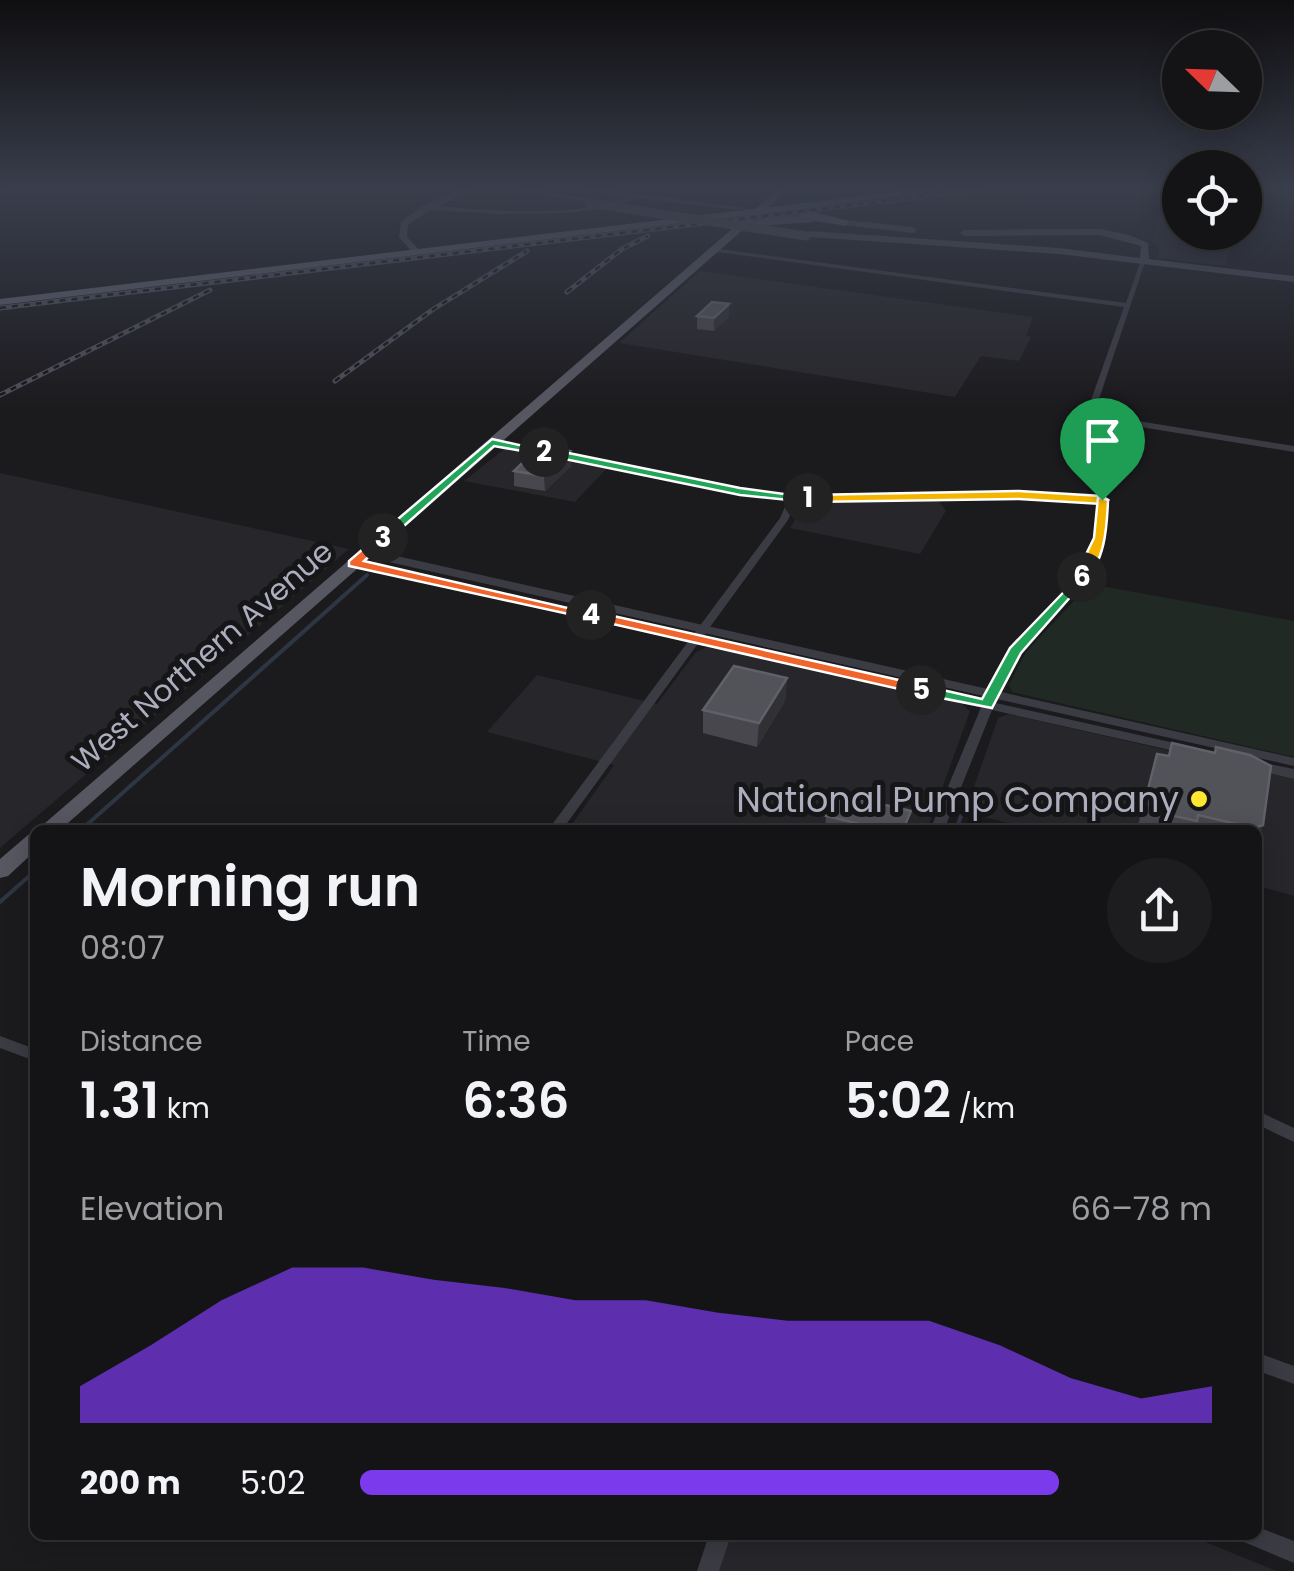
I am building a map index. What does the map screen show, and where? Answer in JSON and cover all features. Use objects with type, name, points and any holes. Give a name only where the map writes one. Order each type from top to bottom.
[{"type":"highway","points":[[0,299],[302,263]]},
{"type":"main road","name":"West Northern Avenue","points":[[52,825],[697,263]]},
{"type":"main road","points":[[1172,263],[1294,278]]},
{"type":"main road","points":[[0,870],[30,844]]},
{"type":"street","points":[[813,263],[1128,305]]},
{"type":"street","points":[[939,825],[988,699],[1015,651],[1087,568],[1100,538],[1102,500],[1084,436],[1143,263]]},
{"type":"street","points":[[1089,416],[1294,448]]},
{"type":"street","points":[[492,443],[636,468],[740,492],[794,498],[1019,495],[1102,500]]},
{"type":"street","points":[[559,825],[784,520],[794,498]]},
{"type":"street","points":[[360,558],[1160,738],[1294,774]]},
{"type":"street","points":[[1160,738],[1294,762]]},
{"type":"street","points":[[0,1042],[30,1053]]},
{"type":"street","points":[[1262,1120],[1294,1135]]},
{"type":"street","points":[[1262,1363],[1294,1374]]},
{"type":"street","points":[[1262,1539],[1294,1552]]},
{"type":"street","points":[[708,1571],[718,1540]]},
{"type":"shaded area","points":[[700,271],[1033,317],[1026,336],[1031,337],[1019,361],[981,356],[955,397],[619,343]]},
{"type":"shaded area","points":[[503,450],[608,467],[575,502],[464,481]]},
{"type":"shaded area","points":[[0,473],[349,549],[0,848]]},
{"type":"shaded area","points":[[939,501],[946,511],[920,554],[790,528],[805,503]]},
{"type":"shaded area","points":[[1090,584],[1294,621],[1294,757],[1012,692],[1009,685],[1026,652]]},
{"type":"shaded area","points":[[710,646],[961,703],[970,711],[929,825],[572,825],[614,765],[487,732],[537,675],[657,704],[696,652]]},
{"type":"shaded area","points":[[1008,714],[1294,779],[1294,896],[1262,887],[1262,825],[1016,825],[965,812],[998,718]]},
{"type":"shaded area","points":[[725,1540],[1200,1540],[1277,1571],[715,1571]]},
{"type":"building","points":[[712,302],[729,304],[714,318],[697,316]]},
{"type":"building","points":[[540,446],[570,451],[544,476],[514,471]]},
{"type":"building","points":[[734,666],[787,678],[759,723],[703,710]]},
{"type":"building","name":"National Pump Company","points":[[1172,743],[1215,753],[1216,747],[1250,755],[1271,766],[1263,825],[1241,825],[1198,815],[1197,821],[1156,812],[1145,801],[1157,754],[1169,756]]},
{"type":"building","points":[[837,794],[911,811],[905,825],[864,825],[826,816]]},
{"type":"waterway","points":[[87,825],[367,575]]},
{"type":"waterway","points":[[958,825],[961,816]]},
{"type":"waterway","points":[[0,902],[30,875]]},
{"type":"railway","points":[[0,308],[371,263]]},
{"type":"railway","points":[[335,381],[432,310],[507,263]]},
{"type":"railway","points":[[567,292],[604,263]]},
{"type":"railway","points":[[0,395],[210,290]]},
{"type":"place","name":"National Pump Company","points":[[1199,799]]},
{"type":"route","points":[[492,443],[636,468],[740,492],[794,498],[1019,495],[1102,500],[1100,538],[1087,568],[1015,651],[986,705],[354,563],[492,443]]}]
